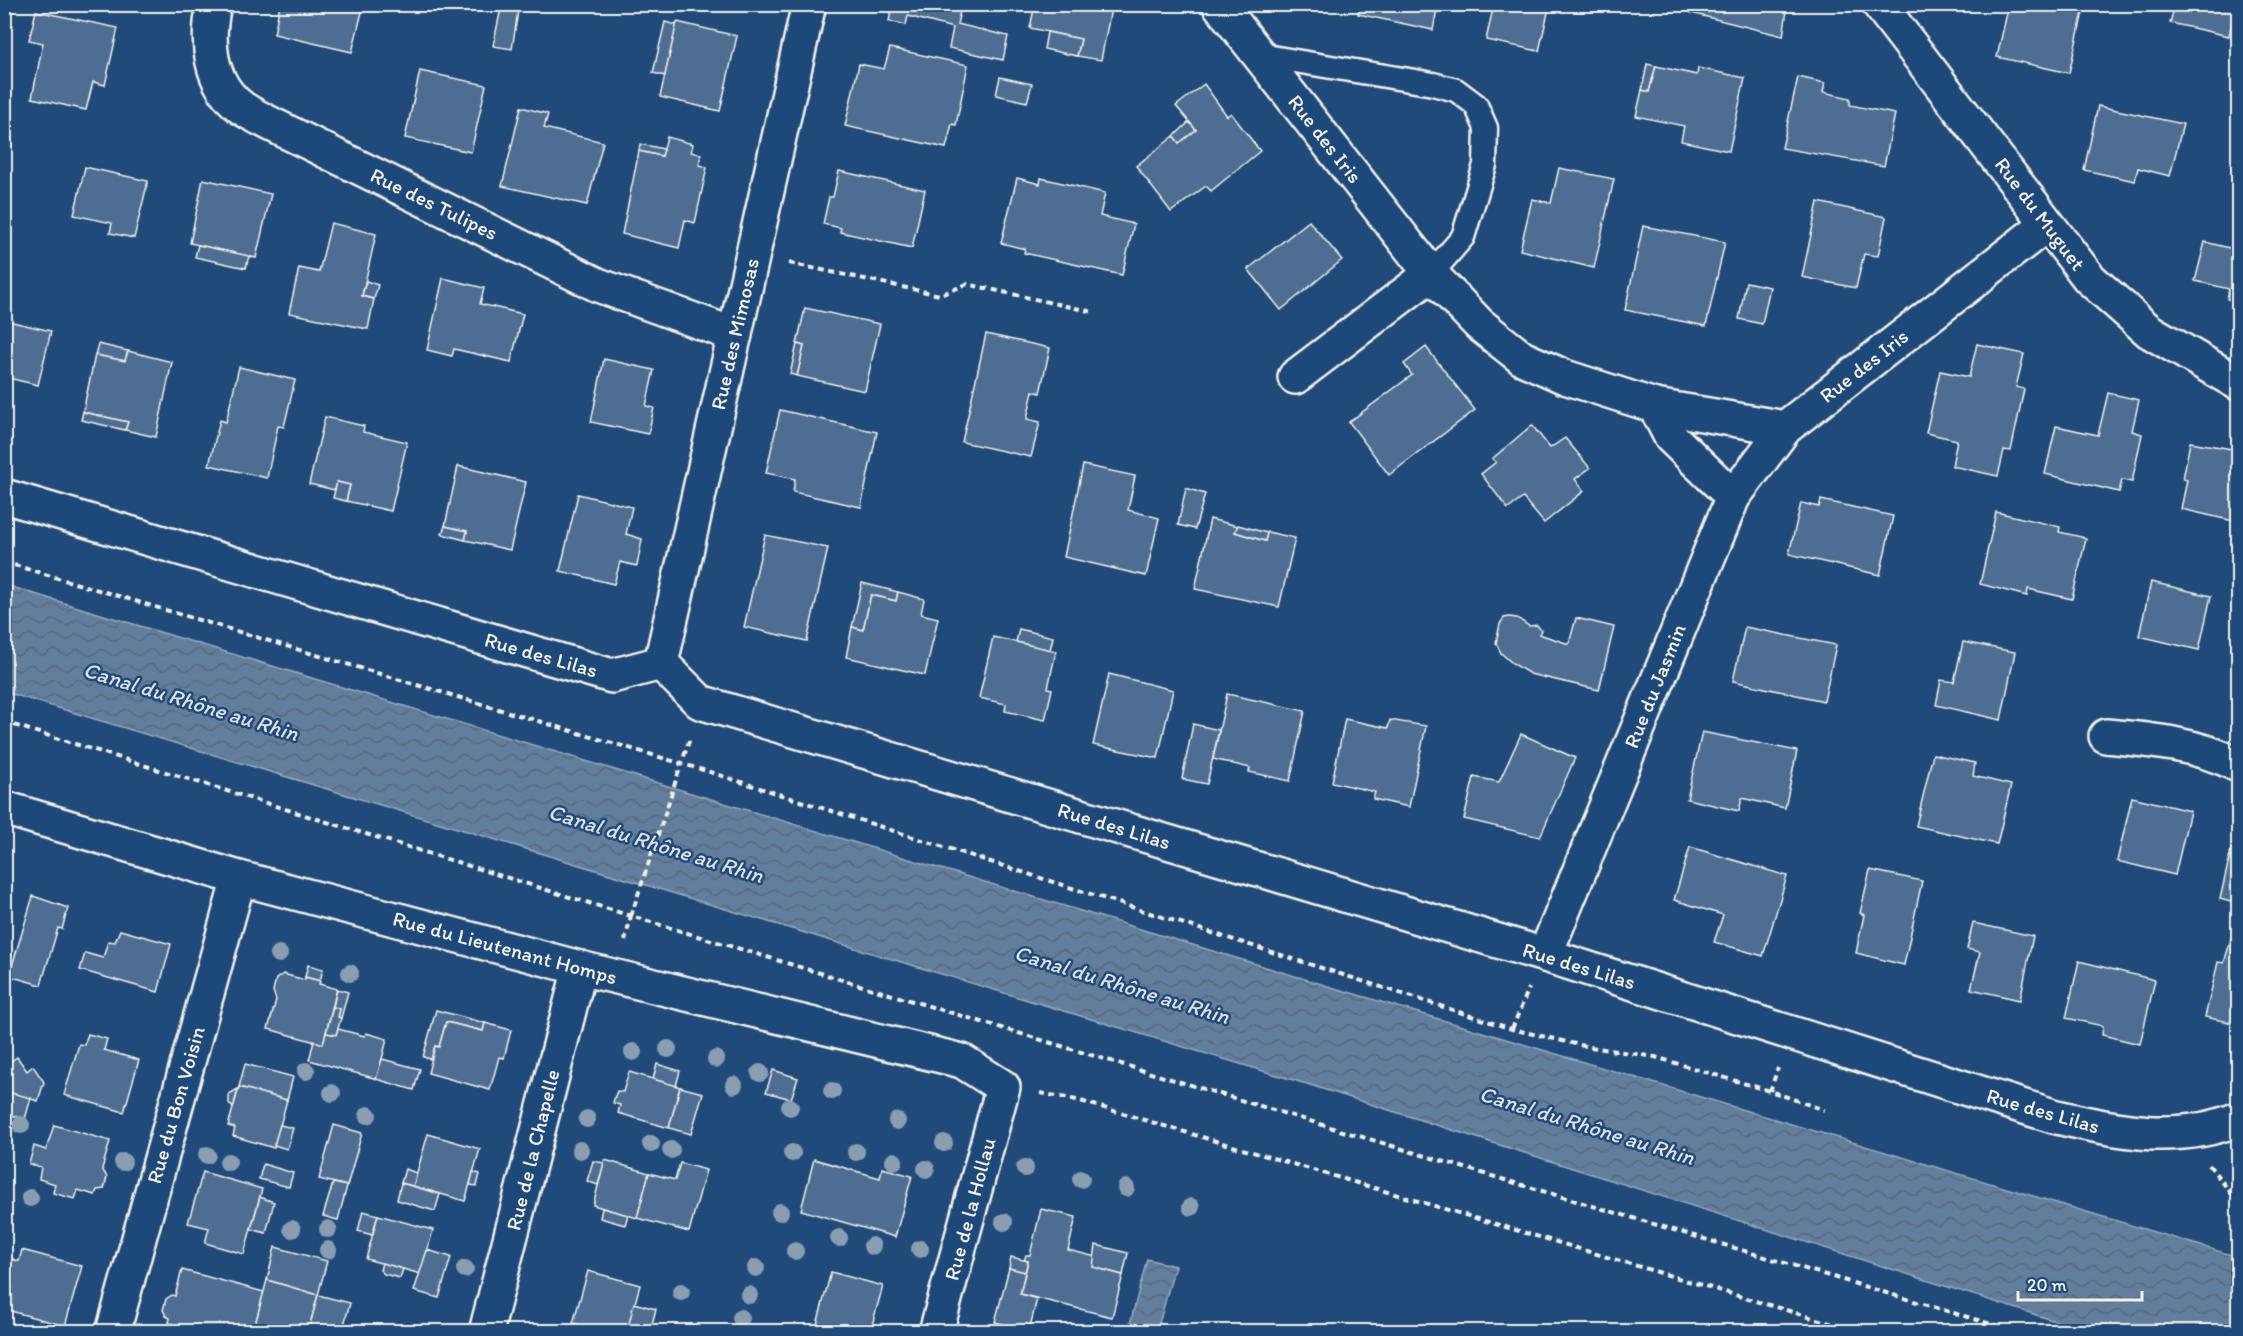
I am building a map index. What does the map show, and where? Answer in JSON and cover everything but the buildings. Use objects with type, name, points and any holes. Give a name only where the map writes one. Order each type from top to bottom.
[{"type":"street","name":"Rue des Tulipes","points":[[214,4],[210,49],[214,70],[224,88],[241,107],[281,129],[598,285],[735,335]]},
{"type":"street","name":"Rue des Mimosas","points":[[661,663],[809,4]]},
{"type":"street","name":"Rue des Iris","points":[[1219,4],[1431,274],[1479,324],[1522,358],[1565,377],[1655,406],[1785,428],[2047,224]]},
{"type":"street","name":"Rue du Muguet","points":[[1880,4],[2089,278],[2149,331],[2238,383]]},
{"type":"street","points":[[1295,377],[1431,274]]},
{"type":"street","points":[[1655,406],[1671,437],[1733,497]]},
{"type":"street","name":"Rue du Jasmin","points":[[1545,955],[1733,497],[1785,428]]},
{"type":"street","name":"Rue des Lilas","points":[[4,496],[612,676],[661,663],[700,702],[1545,955],[2053,1116],[2111,1130],[2185,1133],[2224,1125],[2238,1119]]},
{"type":"street","points":[[2106,736],[2160,740],[2215,753],[2238,765]]},
{"type":"street","name":"Rue du Lieutenant Homps","points":[[4,808],[239,878],[580,968],[962,1061],[1003,1087]]},
{"type":"street","name":"Rue du Bon Voisin","points":[[113,1332],[239,878]]},
{"type":"street","name":"Rue de la Chapelle","points":[[486,1332],[580,968]]},
{"type":"street","name":"Rue de la Hollau","points":[[936,1332],[1003,1087]]},
{"type":"lane","points":[[1259,55],[1433,84],[1456,90],[1476,105],[1486,128],[1485,165],[1463,237],[1431,274]]},
{"type":"path","points":[[753,256],[940,296],[967,284],[1093,312]]},
{"type":"path","points":[[4,561],[713,773],[1512,1029],[1584,1046],[1655,1057],[1770,1091],[1824,1110]]},
{"type":"path","points":[[4,722],[631,916],[1496,1178],[2018,1332]]},
{"type":"path","points":[[631,916],[684,756]]},
{"type":"path","points":[[1512,1029],[1525,996]]},
{"type":"path","points":[[1770,1091],[1779,1062]]},
{"type":"path","points":[[1003,1087],[1077,1100],[1860,1332]]},
{"type":"water","name":"Canal du Rhône au Rhin","points":[[5,585],[1328,986],[2238,1257],[2238,1331],[2087,1331],[1310,1085],[5,692]]},
{"type":"water","points":[[1147,1259],[1175,1266],[1157,1331],[1130,1324]]}]
